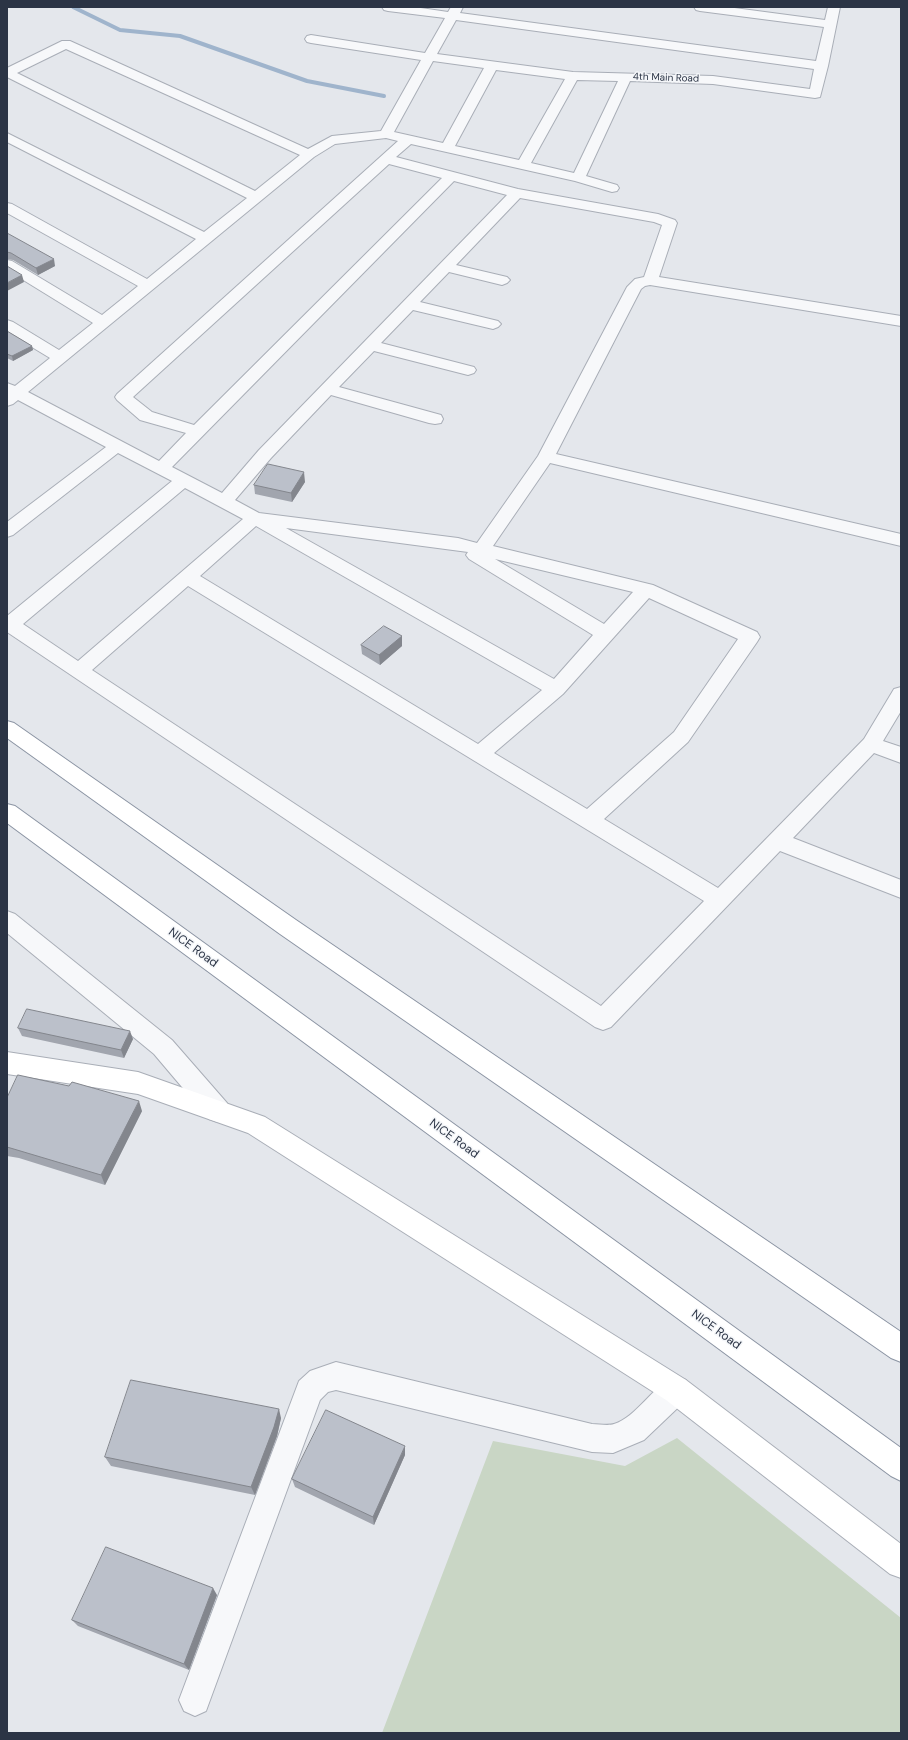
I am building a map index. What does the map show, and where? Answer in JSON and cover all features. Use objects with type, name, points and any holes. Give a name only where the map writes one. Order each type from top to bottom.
[{"type":"main road","points":[[7,728],[288,927],[901,1348]]},
{"type":"main road","name":"NICE Road","points":[[7,812],[901,1466]]},
{"type":"main road","points":[[7,1063],[138,1083],[256,1125],[676,1390],[901,1563]]},
{"type":"street","points":[[388,7],[454,11],[822,66]]},
{"type":"street","points":[[700,7],[830,24]]},
{"type":"street","name":"4th Main Road","points":[[311,39],[573,76],[713,80],[815,94],[834,7]]},
{"type":"street","points":[[386,134],[454,11]]},
{"type":"street","points":[[7,73],[66,44],[309,154]]},
{"type":"street","points":[[447,148],[492,65]]},
{"type":"street","points":[[7,73],[257,197]]},
{"type":"street","points":[[523,166],[573,76]]},
{"type":"street","points":[[578,178],[626,77]]},
{"type":"street","points":[[556,689],[255,518],[117,446],[10,395],[61,358],[309,154],[332,140],[386,134],[578,178],[612,188]]},
{"type":"street","points":[[197,431],[146,416],[123,398],[408,139]]},
{"type":"street","points":[[9,140],[206,239]]},
{"type":"street","points":[[386,159],[517,193],[658,218],[670,223],[650,280]]},
{"type":"street","points":[[161,469],[451,176]]},
{"type":"street","points":[[224,502],[265,454],[517,193]]},
{"type":"street","points":[[7,207],[148,286]]},
{"type":"street","points":[[7,264],[104,322]]},
{"type":"street","points":[[446,267],[502,280]]},
{"type":"street","points":[[481,550],[546,457],[635,287],[640,282],[650,280],[901,321]]},
{"type":"street","points":[[410,304],[492,324]]},
{"type":"street","points":[[7,325],[61,358]]},
{"type":"street","points":[[370,345],[468,370]]},
{"type":"street","points":[[328,389],[434,419]]},
{"type":"street","points":[[7,531],[117,446]]},
{"type":"street","points":[[546,457],[901,540]]},
{"type":"street","points":[[183,481],[8,624],[603,1020],[871,744],[901,694]]},
{"type":"street","points":[[79,671],[255,518],[458,544],[646,588],[750,637],[681,736],[589,820]]},
{"type":"street","points":[[458,544],[606,634]]},
{"type":"street","points":[[187,577],[720,900]]},
{"type":"street","points":[[480,754],[556,689],[646,588]]},
{"type":"street","points":[[871,744],[901,755]]},
{"type":"street","points":[[777,841],[901,889]]},
{"type":"street","points":[[7,920],[162,1047],[218,1111]]},
{"type":"street","points":[[195,1700],[309,1391],[320,1381],[336,1376],[592,1438],[613,1438],[634,1430],[676,1390]]},
{"type":"green space","points":[[677,1438],[901,1618],[901,1733],[382,1733],[493,1441],[625,1466]]},
{"type":"building","points":[[7,233],[54,259],[36,268],[7,252]]},
{"type":"building","points":[[7,266],[22,275],[7,283]]},
{"type":"building","points":[[7,331],[32,346],[12,356],[7,354]]},
{"type":"building","points":[[268,464],[304,472],[291,493],[254,485]]},
{"type":"building","points":[[384,626],[402,636],[379,655],[361,645]]},
{"type":"building","points":[[27,1009],[130,1031],[121,1050],[18,1028]]},
{"type":"building","points":[[18,1075],[69,1086],[72,1082],[139,1101],[101,1175],[7,1147],[7,1098]]},
{"type":"building","points":[[131,1380],[279,1409],[274,1427],[251,1487],[105,1457]]},
{"type":"building","points":[[326,1410],[405,1446],[373,1517],[292,1479]]},
{"type":"building","points":[[106,1547],[213,1588],[184,1664],[72,1620]]},
{"type":"waterway","points":[[73,7],[120,30],[180,36],[307,81],[384,96]]}]
